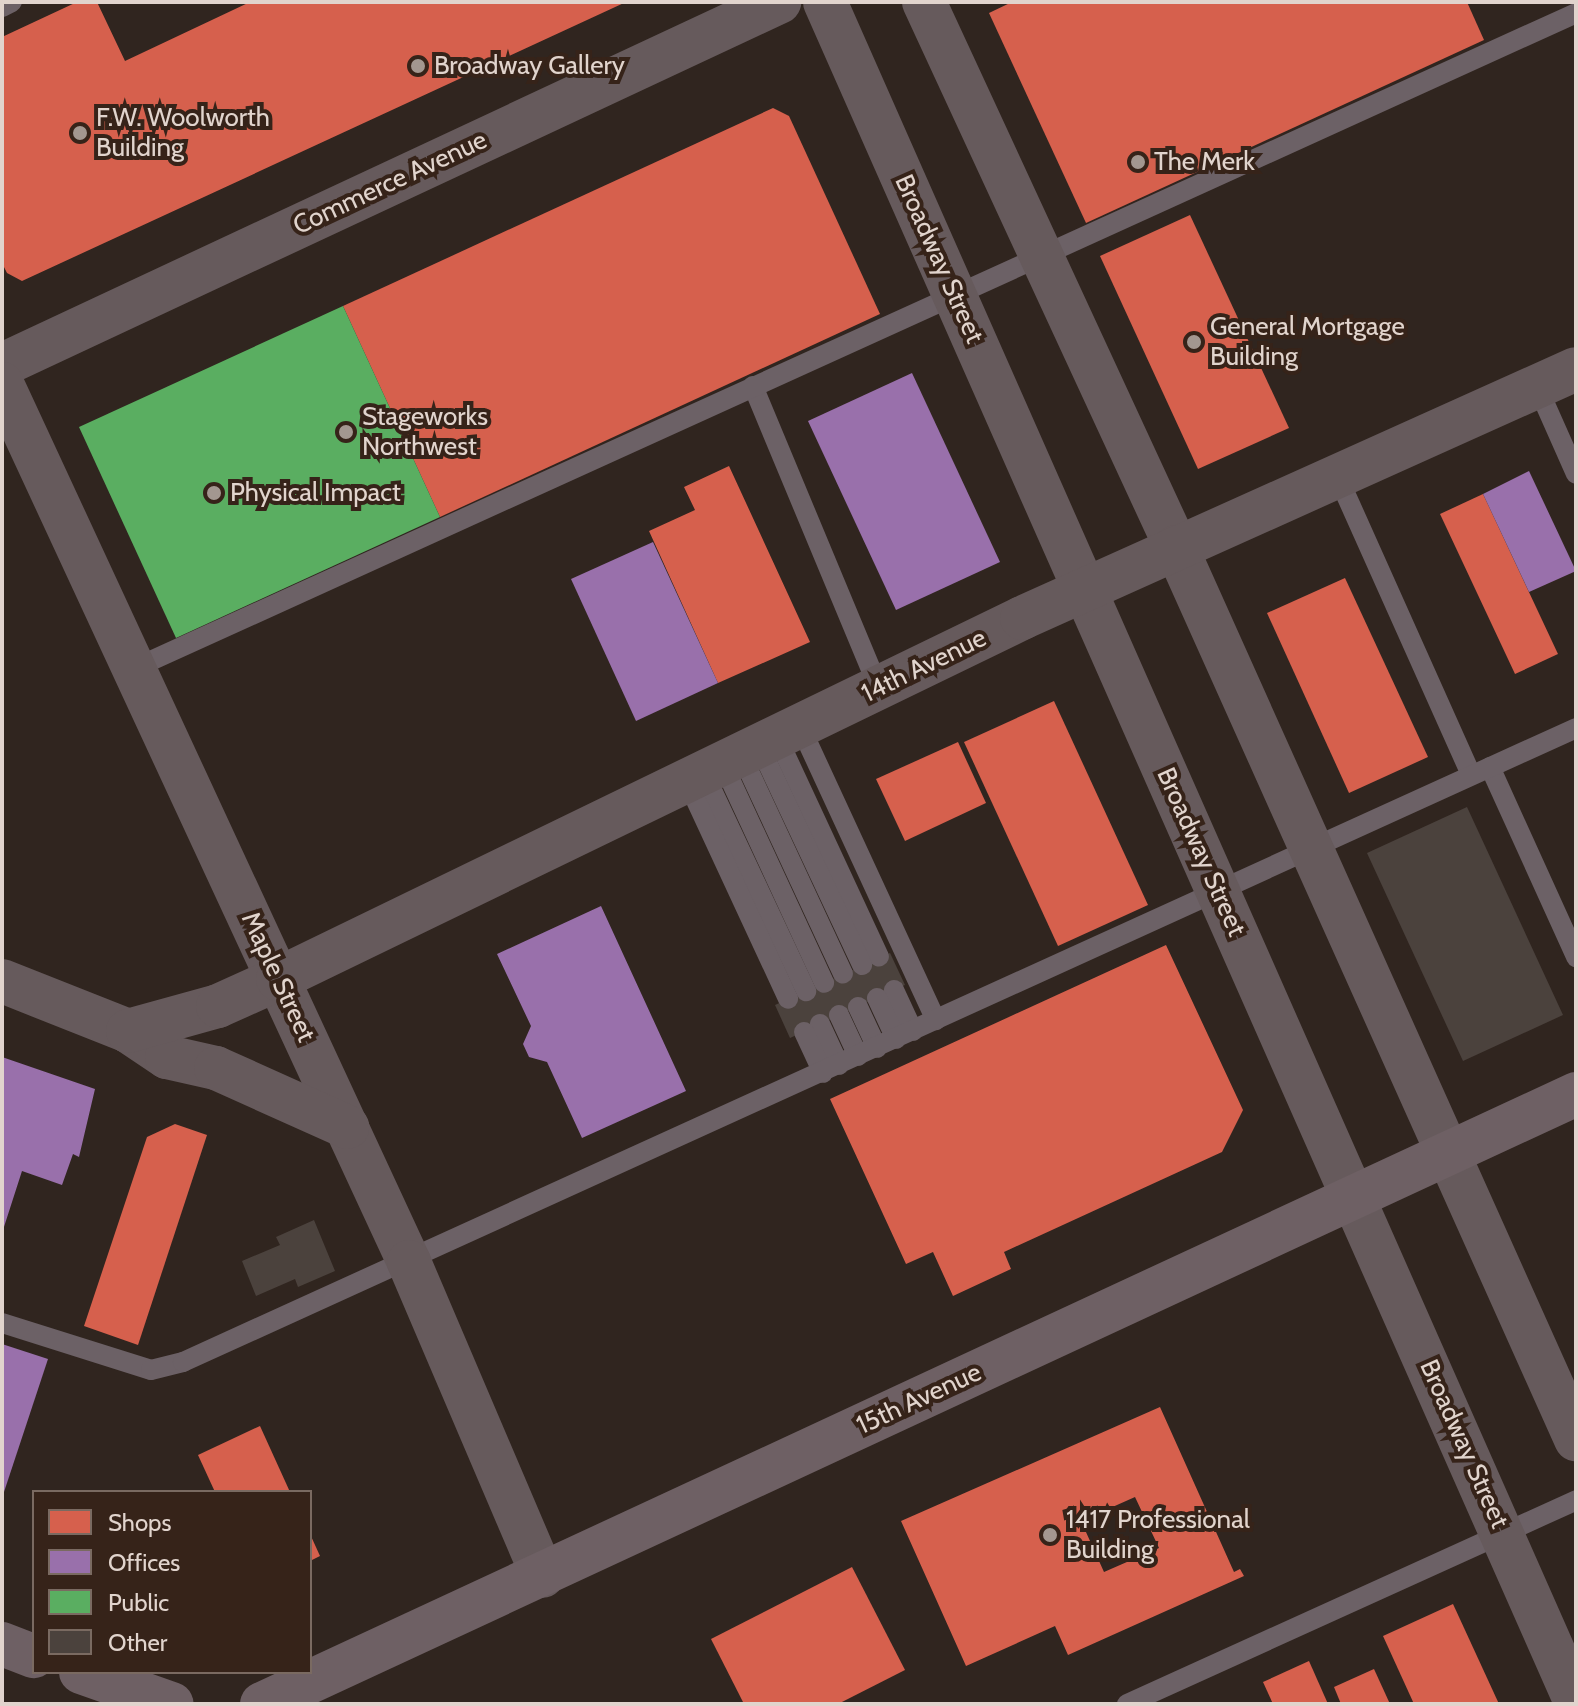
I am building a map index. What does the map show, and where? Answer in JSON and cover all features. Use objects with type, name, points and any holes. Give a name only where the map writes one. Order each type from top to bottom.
[{"type":"main road","name":"15th Avenue","points":[[262,1704],[543,1576],[1444,1152],[1576,1094]]},
{"type":"main road","points":[[2,1644],[32,1655]]},
{"type":"main road","points":[[87,1674],[172,1704]]},
{"type":"street","name":"Commerce Avenue","points":[[2,365],[779,2]]},
{"type":"street","name":"Broadway Street","points":[[825,2],[1576,1702]]},
{"type":"street","points":[[924,2],[1176,547],[1444,1152],[1576,1439]]},
{"type":"street","name":"14th Avenue","points":[[128,1031],[218,1006],[278,979],[1084,589],[1557,377]]},
{"type":"street","name":"Maple Street","points":[[2,384],[409,1262],[543,1576]]},
{"type":"street","points":[[2,981],[128,1031],[167,1057],[216,1068],[347,1127]]},
{"type":"lane","points":[[2,7],[12,2]]},
{"type":"lane","points":[[135,668],[1576,13]]},
{"type":"lane","points":[[1557,377],[1576,474]]},
{"type":"lane","points":[[753,386],[879,688]]},
{"type":"lane","points":[[1337,475],[1576,957]]},
{"type":"lane","points":[[2,1323],[151,1370],[183,1362],[409,1262],[1309,847],[1576,728]]},
{"type":"lane","points":[[742,754],[936,1020]]},
{"type":"lane","points":[[742,754],[870,961]]},
{"type":"lane","points":[[742,754],[815,987],[742,754]]},
{"type":"lane","points":[[867,1052],[867,1002],[904,1035]]},
{"type":"lane","points":[[812,1028],[831,1069]]},
{"type":"lane","points":[[1127,1704],[1501,1530],[1576,1500]]},
{"type":"building: Shops","points":[[77,2],[97,2],[125,61],[250,2],[626,2],[22,281],[7,273],[2,263],[2,37]]},
{"type":"building: Shops","name":"The Merk","points":[[1012,2],[1467,2],[1484,40],[1086,223],[989,13]]},
{"type":"building: Shops","points":[[773,108],[789,116],[880,314],[440,517],[343,306]]},
{"type":"building: Shops","name":"General Mortgage Building","points":[[1190,215],[1289,428],[1198,469],[1100,256]]},
{"type":"building: Shops","points":[[729,466],[810,642],[718,683],[649,531],[695,510],[684,487]]},
{"type":"building: Shops","points":[[1483,494],[1558,654],[1515,674],[1440,514]]},
{"type":"building: Shops","points":[[1345,578],[1428,757],[1349,793],[1267,613]]},
{"type":"building: Shops","points":[[1054,701],[1148,905],[1058,946],[964,742]]},
{"type":"building: Shops","points":[[958,742],[986,803],[905,841],[876,779]]},
{"type":"building: Shops","points":[[1166,945],[1243,1110],[1222,1152],[1004,1252],[1011,1269],[953,1296],[933,1252],[906,1264],[830,1099]]},
{"type":"building: Shops","points":[[175,1124],[207,1135],[138,1345],[84,1326],[147,1137]]},
{"type":"building: Shops","name":"1417 Professional Building","points":[[1160,1407],[1234,1572],[1240,1569],[1244,1576],[1068,1655],[1055,1626],[966,1666],[901,1521]],"holes":[[[1135,1497],[1159,1548],[1104,1572],[1081,1521]]]},
{"type":"building: Shops","points":[[260,1426],[289,1490],[214,1490],[198,1455]]},
{"type":"building: Shops","points":[[312,1538],[320,1556],[312,1560]]},
{"type":"building: Shops","points":[[852,1567],[905,1670],[838,1704],[744,1704],[711,1639]]},
{"type":"building: Shops","points":[[1453,1604],[1499,1704],[1414,1704],[1383,1636]]},
{"type":"building: Shops","points":[[1309,1661],[1328,1704],[1273,1704],[1263,1682]]},
{"type":"building: Shops","points":[[1374,1669],[1390,1704],[1341,1704],[1334,1687]]},
{"type":"building: Offices","points":[[912,373],[1000,562],[896,610],[808,421]]},
{"type":"building: Offices","points":[[1529,471],[1576,571],[1529,592],[1483,494]]},
{"type":"building: Offices","points":[[653,542],[718,683],[636,721],[571,579]]},
{"type":"building: Offices","points":[[601,906],[686,1091],[582,1138],[547,1062],[529,1057],[523,1044],[531,1026],[497,954]]},
{"type":"building: Offices","points":[[2,1057],[95,1089],[79,1157],[73,1154],[62,1185],[22,1171],[3,1230]]},
{"type":"building: Offices","points":[[2,1344],[48,1359],[3,1495],[2,1495]]},
{"type":"building: Public","name":"Physical Impact","points":[[343,306],[440,517],[176,638],[79,427]]},
{"type":"building: Other","points":[[1467,807],[1563,1015],[1463,1061],[1367,853]]},
{"type":"building: Other","points":[[890,953],[905,985],[790,1038],[775,1005]]},
{"type":"building: Other","points":[[314,1220],[335,1271],[298,1287],[295,1279],[256,1296],[242,1261],[280,1245],[276,1237]]},
{"type":"place","name":"Broadway Gallery","points":[[418,66]]},
{"type":"place","name":"F.W. Woolworth Building","points":[[80,133]]},
{"type":"place","name":"The Merk","points":[[1138,162]]},
{"type":"place","name":"General Mortgage Building","points":[[1194,342]]},
{"type":"place","name":"Stageworks Northwest","points":[[346,432]]},
{"type":"place","name":"Physical Impact","points":[[214,493]]},
{"type":"place","name":"1417 Professional Building","points":[[1050,1535]]}]
